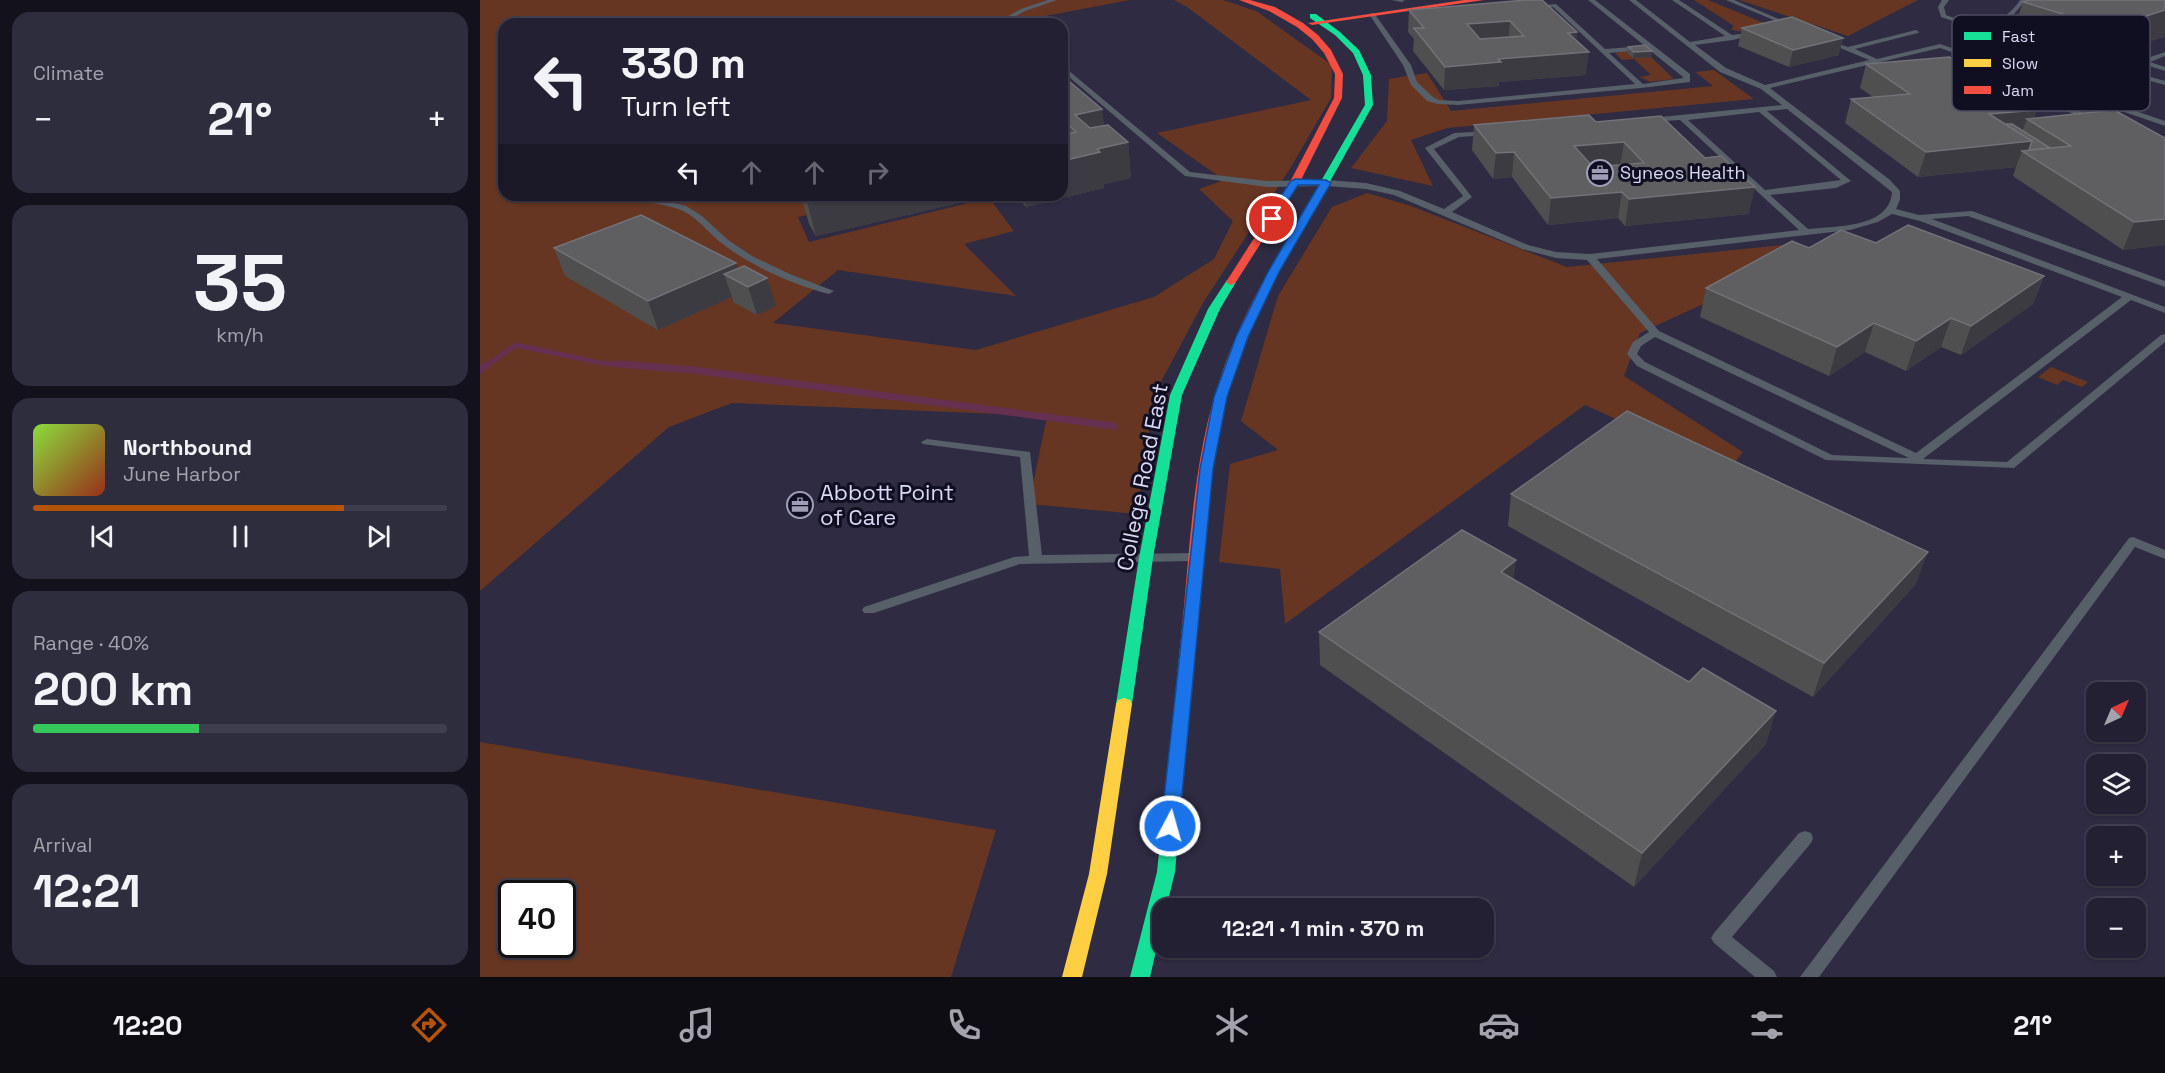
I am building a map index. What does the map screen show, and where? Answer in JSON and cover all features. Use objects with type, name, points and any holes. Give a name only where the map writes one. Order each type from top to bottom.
[{"type":"street","name":"College Road East","points":[[1072,977],[1098,874],[1146,558],[1176,395],[1214,309],[1295,182],[1338,98],[1339,74],[1328,52],[1300,25],[1272,9],[1243,0]]},
{"type":"street","points":[[1140,977],[1166,872],[1206,469],[1220,397],[1242,337],[1264,290],[1369,105],[1371,84],[1364,64],[1352,45],[1323,21],[1279,0]]},
{"type":"street","points":[[1300,25],[1480,0]]},
{"type":"lane","points":[[1008,18],[1023,10],[1054,0]]},
{"type":"lane","points":[[1394,0],[1402,0]]},
{"type":"lane","points":[[1372,14],[1407,65],[1414,83],[1430,99],[1438,102],[1458,103],[1687,80],[1687,76],[1591,0]]},
{"type":"lane","points":[[1068,72],[1188,174],[1255,183],[1295,182],[1366,186],[1397,194],[1445,212],[1525,247],[1556,255],[1590,257],[1850,227],[1876,220],[1892,211],[1897,202],[1896,190],[1764,87],[1724,70],[1632,0]]},
{"type":"lane","points":[[1675,0],[1733,38]]},
{"type":"lane","points":[[1729,0],[1800,29]]},
{"type":"lane","points":[[1947,0],[1942,3],[1940,10],[1942,16],[1952,20]]},
{"type":"lane","points":[[2008,15],[2020,8],[2023,0]]},
{"type":"lane","points":[[1527,8],[1552,2],[1641,86]]},
{"type":"lane","points":[[1779,28],[1790,25]]},
{"type":"lane","points":[[1688,44],[1733,38],[1767,30]]},
{"type":"lane","points":[[1848,49],[1916,32]]},
{"type":"lane","points":[[1819,37],[1877,61]]},
{"type":"lane","points":[[1764,87],[1940,46],[1952,50]]},
{"type":"lane","points":[[1604,51],[1651,47]]},
{"type":"lane","points":[[1913,52],[1932,59]]},
{"type":"lane","points":[[2150,59],[2165,54]]},
{"type":"lane","points":[[2150,64],[2165,69]]},
{"type":"lane","points":[[2150,79],[2165,83]]},
{"type":"lane","points":[[1643,121],[1790,106]]},
{"type":"lane","points":[[1760,109],[1847,182],[1763,193]]},
{"type":"lane","points":[[2076,111],[2103,121]]},
{"type":"lane","points":[[2093,117],[2110,111]]},
{"type":"lane","points":[[2128,111],[2165,124]]},
{"type":"lane","points":[[1682,118],[1806,232]]},
{"type":"lane","points":[[1445,212],[1468,197],[1429,148],[1457,135],[1502,132]]},
{"type":"lane","points":[[649,201],[690,212],[724,242],[742,254],[804,284],[829,291]]},
{"type":"lane","points":[[1892,211],[1919,218],[2165,310]]},
{"type":"lane","points":[[1919,218],[1969,213],[2165,284]]},
{"type":"lane","points":[[1590,257],[1655,333],[1915,460]]},
{"type":"lane","points":[[1915,460],[2129,297]]},
{"type":"lane","points":[[1655,333],[1638,344],[1632,354],[1641,364],[1830,458],[2010,466],[2165,337]]},
{"type":"lane","points":[[927,442],[1026,454],[1036,559]]},
{"type":"lane","points":[[1809,977],[2133,542],[2165,555]]},
{"type":"lane","points":[[869,610],[1019,560],[1198,557]]},
{"type":"lane","points":[[1768,977],[1720,938],[1805,838]]},
{"type":"shaded area","points":[[480,0],[1130,0],[1035,18],[498,18],[498,201],[871,201],[798,217],[809,242],[977,201],[991,201],[1014,231],[964,244],[1016,296],[838,270],[773,323],[976,350],[1154,297],[1214,259],[1233,221],[1199,189],[1224,180],[1157,133],[1311,100],[1187,7],[1174,0],[1223,0],[1256,11],[1332,65],[1331,98],[1291,167],[1203,303],[1154,395],[1137,514],[1029,504],[1047,416],[732,403],[669,427],[480,591]]},
{"type":"shaded area","points":[[1694,0],[1708,0],[1764,23],[1772,22],[1736,31],[1731,29],[1734,26]]},
{"type":"shaded area","points":[[1739,0],[1918,0],[1848,36]]},
{"type":"shaded area","points":[[1625,51],[1633,58],[1651,57],[1674,79],[1650,82],[1639,77],[1651,75],[1634,59],[1622,60],[1615,53]]},
{"type":"shaded area","points":[[1714,70],[1754,99],[1447,128],[1411,140],[1433,186],[1351,168],[1387,121],[1389,79],[1427,73],[1451,111],[1713,86],[1695,72]]},
{"type":"shaded area","points":[[1367,193],[1411,206],[1567,267],[1793,244],[1823,249],[1640,333],[1624,376],[1743,452],[1729,470],[1585,405],[1285,624],[1280,569],[1219,562],[1230,464],[1278,450],[1241,421],[1278,296],[1332,207]]},
{"type":"shaded area","points":[[2051,367],[2088,382],[2082,387],[2063,380],[2057,385],[2038,377]]},
{"type":"shaded area","points":[[480,742],[996,830],[951,977],[480,977]]},
{"type":"building","points":[[1542,0],[1577,32],[1568,33],[1589,52],[1498,59],[1501,62],[1445,67],[1414,28],[1424,28],[1409,10]],"holes":[[[1510,21],[1524,36],[1480,39],[1467,24]]]},
{"type":"building","points":[[2028,0],[2165,0],[2165,10],[2149,15],[2066,15],[2023,2]]},
{"type":"building","points":[[1792,17],[1843,38],[1793,50],[1742,28]]},
{"type":"building","points":[[1645,45],[1652,51],[1634,52],[1628,47]]},
{"type":"building","points":[[1949,57],[1952,59],[1952,111],[2025,111],[1989,114],[2032,141],[1926,152],[1851,99],[1910,94],[1866,64]]},
{"type":"building","points":[[1068,80],[1102,109],[1075,115],[1090,128],[1108,125],[1128,142],[1097,149],[1100,152],[1068,160],[1068,134],[1076,132],[1068,124]]},
{"type":"building","points":[[2116,111],[2165,138],[2165,219],[2134,222],[2022,151],[2071,146],[2027,119]]},
{"type":"building","points":[[1589,115],[1596,122],[1661,116],[1705,158],[1721,156],[1755,187],[1629,199],[1622,192],[1551,198],[1514,152],[1496,153],[1474,125]],"holes":[[[1624,142],[1644,163],[1593,167],[1574,146]]]},
{"type":"building","points":[[2005,124],[2012,124],[2050,148],[2029,150],[2032,141]]},
{"type":"building","points":[[641,215],[736,263],[648,301],[554,248]]},
{"type":"building","points":[[1908,225],[2044,276],[1971,326],[1951,318],[1916,341],[1874,323],[1837,347],[1706,288],[1792,241],[1809,248],[1841,230],[1876,243]]},
{"type":"building","points":[[744,266],[767,278],[748,287],[724,274]]},
{"type":"building","points":[[1627,411],[1928,552],[1824,663],[1511,494]]},
{"type":"building","points":[[1462,530],[1516,560],[1501,572],[1689,682],[1703,668],[1776,711],[1642,853],[1319,632]]},
{"type":"waterway","points":[[486,366],[516,345],[601,363],[639,366]]},
{"type":"waterway","points":[[480,370],[488,364]]},
{"type":"waterway","points":[[619,364],[693,370],[1114,426]]},
{"type":"traffic: fast","points":[[1292,240],[1369,105],[1369,89],[1363,63],[1348,42],[1313,16]]},
{"type":"traffic: fast","points":[[1124,704],[1146,558],[1176,395],[1214,309],[1231,282]]},
{"type":"traffic: fast","points":[[1140,977],[1166,872],[1188,647]]},
{"type":"traffic: slow","points":[[1072,977],[1098,874],[1124,704]]},
{"type":"traffic: jam","points":[[1231,282],[1295,182],[1338,98],[1339,74],[1328,52],[1315,37],[1300,25],[1272,9],[1243,0]]},
{"type":"traffic: jam","points":[[1312,23],[1480,0]]},
{"type":"traffic: jam","points":[[1188,647],[1203,490],[1220,398],[1233,357],[1250,317],[1292,240]]},
{"type":"place","name":"Syneos Health","points":[[1600,173]]},
{"type":"place","name":"Abbott Point of Care","points":[[800,505]]},
{"type":"route","points":[[1170,826],[1206,469],[1220,397],[1242,337],[1273,272],[1326,183],[1295,182],[1272,219]]}]
